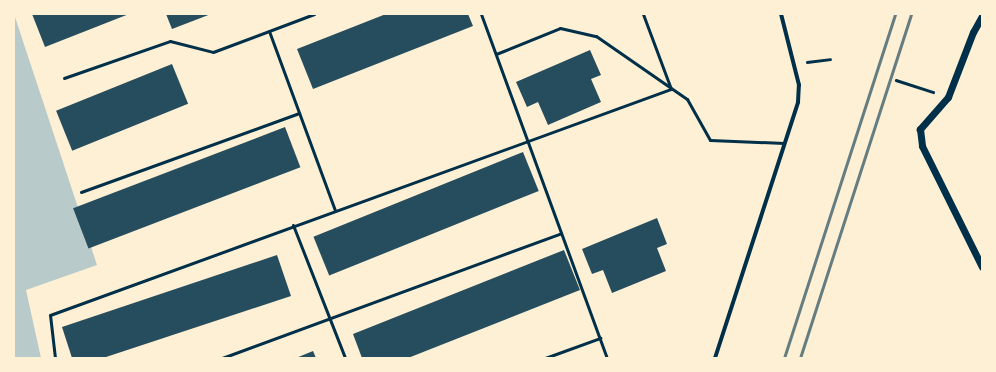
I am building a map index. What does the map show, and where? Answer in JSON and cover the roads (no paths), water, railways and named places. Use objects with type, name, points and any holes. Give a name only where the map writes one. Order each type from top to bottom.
[{"type":"street","points":[[715,358],[798,102],[799,85],[795,63],[781,14]]},
{"type":"street","points":[[982,16],[972,32],[948,97],[920,129],[922,146],[982,267]]},
{"type":"lane","points":[[64,78],[170,41],[213,52],[314,14]]},
{"type":"lane","points":[[481,14],[607,358]]},
{"type":"lane","points":[[643,14],[671,89]]},
{"type":"lane","points":[[496,54],[560,28],[596,36],[687,99],[710,140],[784,143]]},
{"type":"lane","points":[[269,31],[335,210]]},
{"type":"lane","points":[[55,358],[50,315],[293,225],[671,89]]},
{"type":"lane","points":[[81,192],[299,113]]},
{"type":"lane","points":[[293,225],[345,358]]},
{"type":"lane","points":[[222,358],[561,233]]},
{"type":"lane","points":[[545,358],[600,338]]},
{"type":"railway","points":[[784,358],[895,14]]},
{"type":"railway","points":[[800,358],[911,14]]}]
